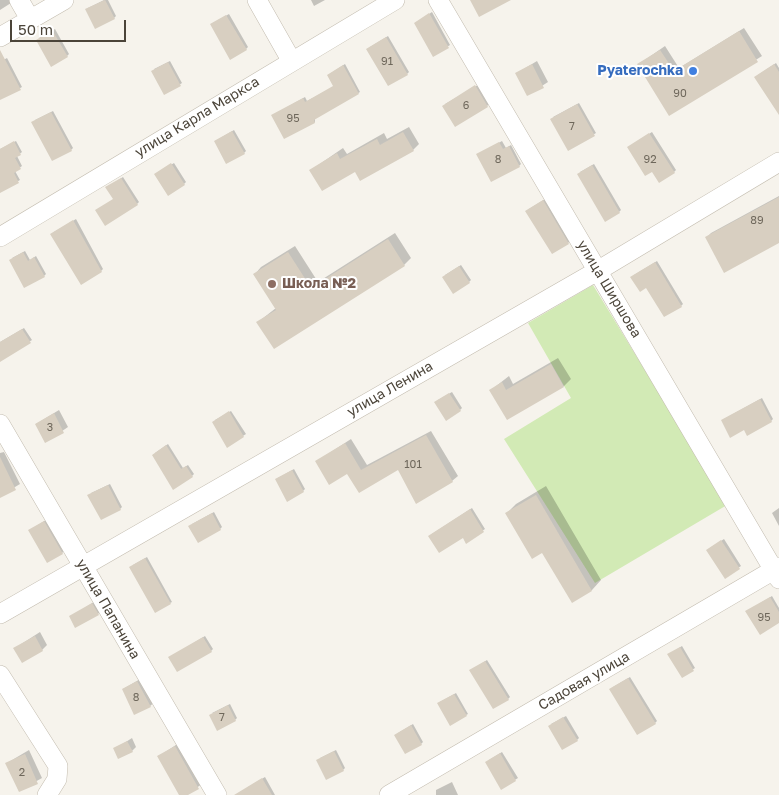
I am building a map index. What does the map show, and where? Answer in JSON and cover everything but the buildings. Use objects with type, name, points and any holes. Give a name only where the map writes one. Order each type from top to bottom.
[{"type":"street","points":[[19,0],[30,19]]},
{"type":"street","points":[[0,37],[64,0]]},
{"type":"street","points":[[257,0],[291,60]]},
{"type":"street","name":"улица Карла Маркса","points":[[0,237],[291,60],[395,0]]},
{"type":"street","name":"улица Ширшова","points":[[438,0],[777,572]]},
{"type":"street","name":"улица Ленина","points":[[0,614],[82,565],[598,270],[779,162]]},
{"type":"street","name":"улица Папанина","points":[[0,424],[217,795]]},
{"type":"street","name":"Садовая улица","points":[[389,795],[777,572]]},
{"type":"street","points":[[0,675],[58,766],[57,779],[47,795]]},
{"type":"green space","points":[[593,285],[727,505],[595,583],[504,439],[571,398],[528,323]]},
{"type":"place","name":"Pyaterochka","points":[[693,71]]},
{"type":"place","name":"Школа №2","points":[[272,284]]}]
